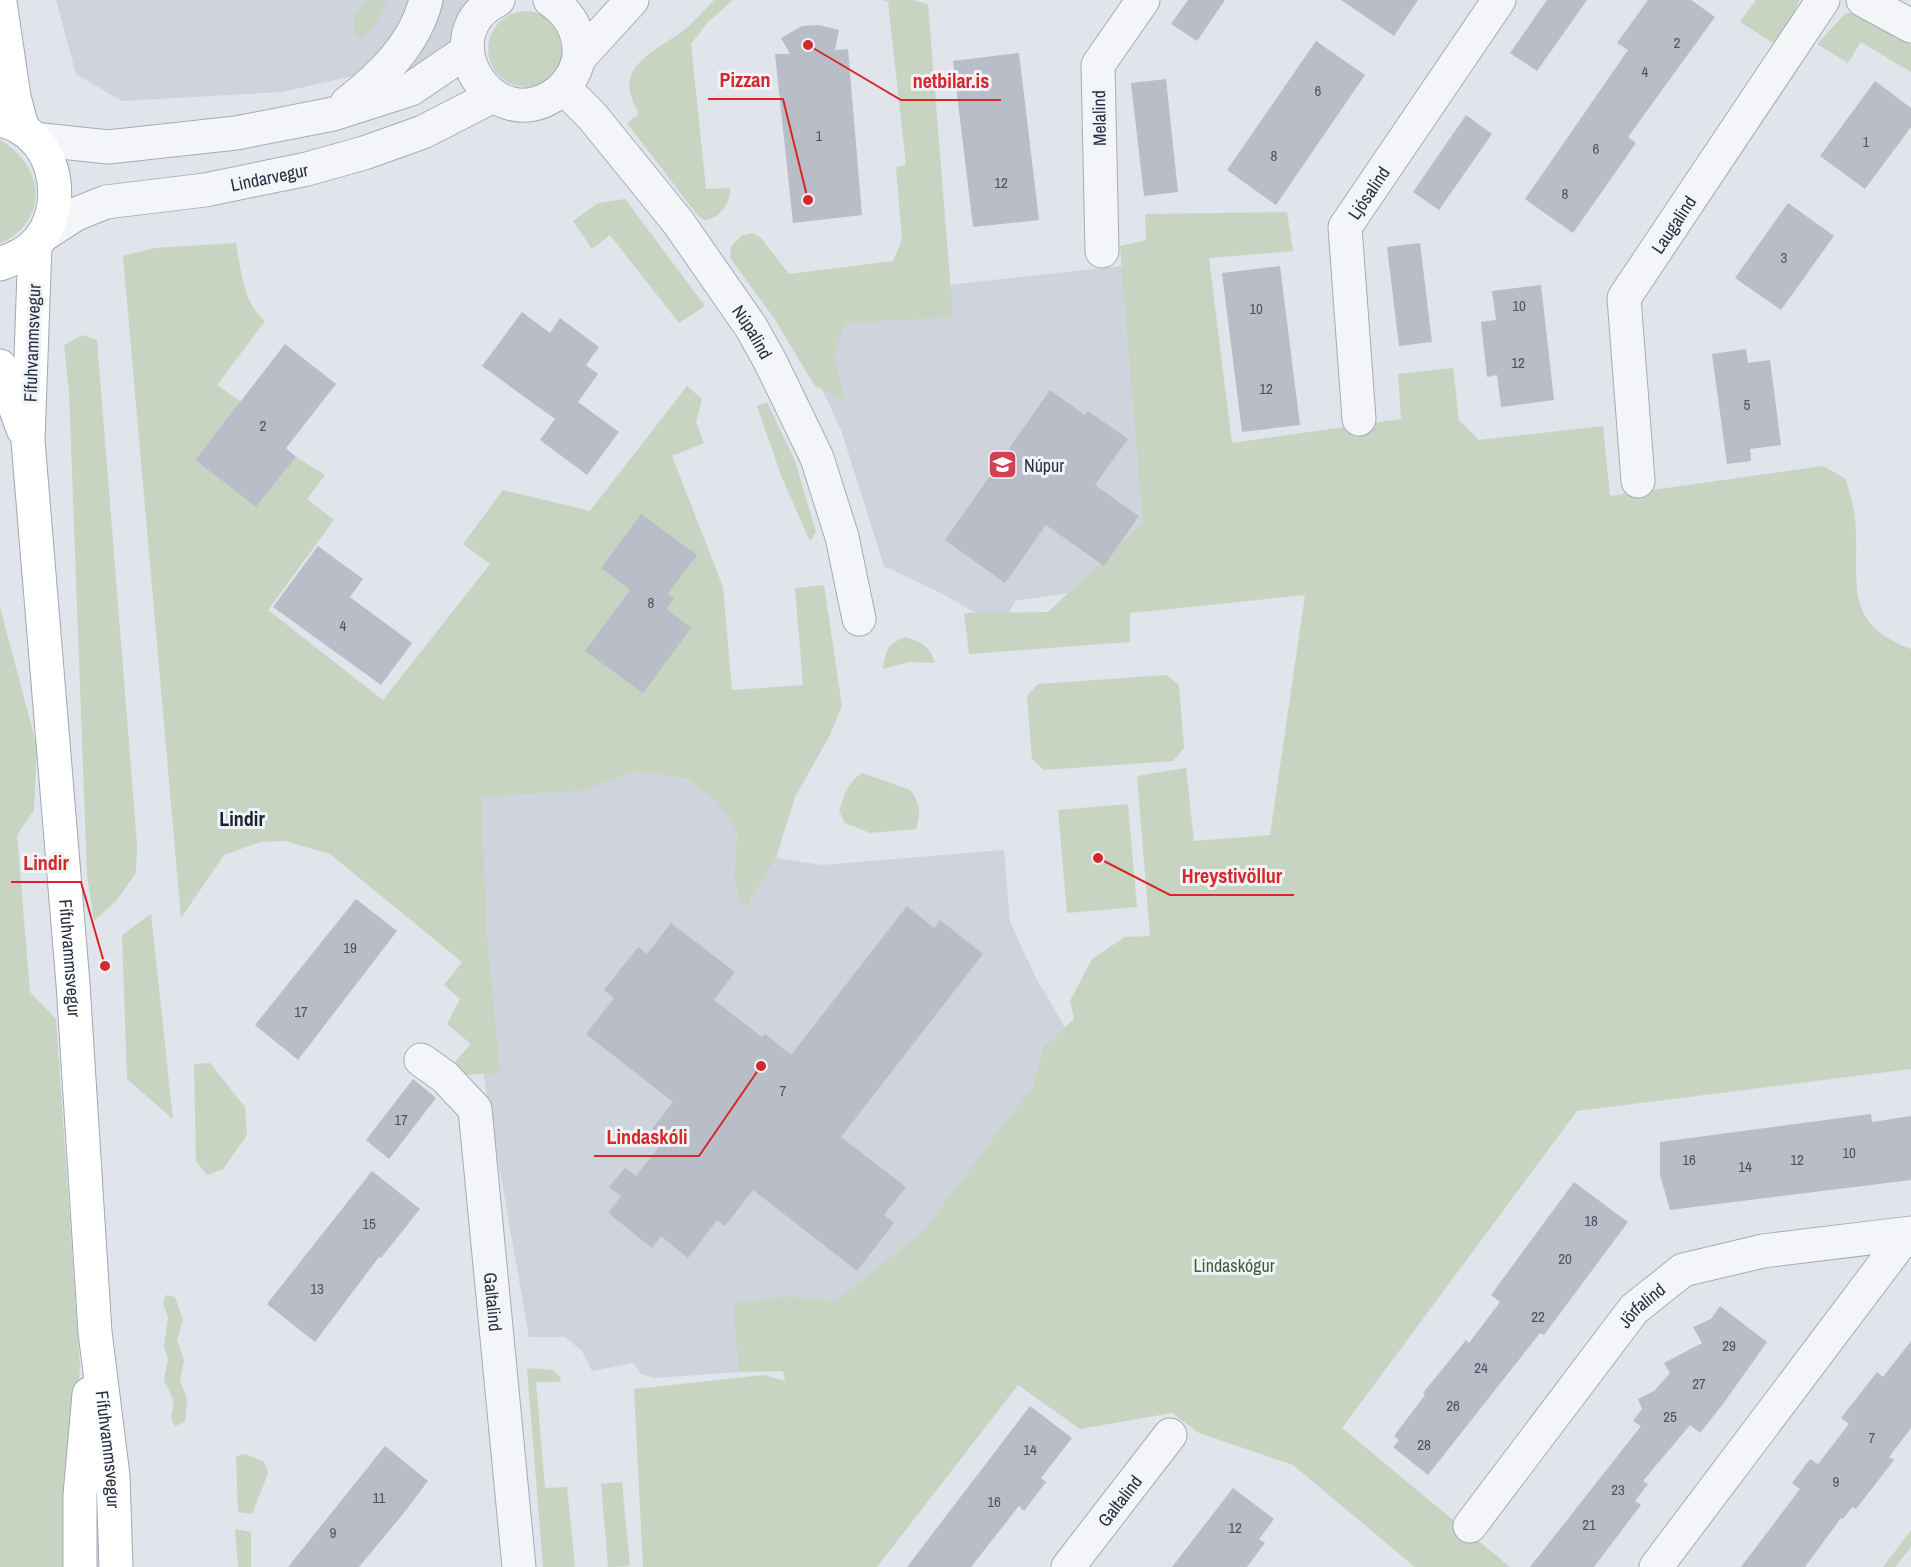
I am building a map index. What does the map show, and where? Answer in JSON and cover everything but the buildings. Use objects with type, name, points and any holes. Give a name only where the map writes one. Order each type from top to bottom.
[{"type":"main road","points":[[0,2],[19,130]]},
{"type":"main road","name":"Fífuhvammsvegur","points":[[19,130],[47,156],[55,186],[52,217],[38,240],[28,441],[73,984],[95,1332],[113,1476],[116,1567]]},
{"type":"main road","points":[[0,264],[17,258],[38,240]]},
{"type":"main road","name":"Fífuhvammsvegur","points":[[0,366],[28,441]]},
{"type":"main road","name":"Fífuhvammsvegur","points":[[80,1567],[80,1495],[95,1332]]},
{"type":"street","points":[[333,114],[369,86],[399,55],[420,22],[426,0]]},
{"type":"street","points":[[19,130],[108,147],[236,134],[333,114],[411,89],[480,13],[498,0]]},
{"type":"street","points":[[555,4],[591,9],[618,0]]},
{"type":"street","points":[[469,26],[471,68],[479,84],[493,96],[510,104],[530,105],[548,100],[564,88],[579,58],[600,32],[632,0]]},
{"type":"street","name":"Melalind","points":[[1102,251],[1098,66],[1143,0]]},
{"type":"street","name":"Ljósalind","points":[[1359,419],[1345,227],[1499,0]]},
{"type":"street","name":"Laugalind","points":[[1638,481],[1624,298],[1823,0]]},
{"type":"street","points":[[1863,0],[1911,26]]},
{"type":"street","points":[[555,4],[574,25],[578,35],[579,58]]},
{"type":"street","name":"Núpalind","points":[[564,88],[592,116],[678,222],[751,327],[770,361],[817,458],[842,537],[859,619]]},
{"type":"street","name":"Lindarvegur","points":[[38,240],[76,214],[106,202],[205,190],[307,169],[364,153],[423,132],[493,96]]},
{"type":"street","name":"Galtalind","points":[[421,1060],[445,1077],[475,1109],[519,1567]]},
{"type":"street","name":"Jörfalind","points":[[1470,1526],[1634,1309],[1683,1270],[1763,1251],[1909,1233]]},
{"type":"street","name":"Jörfalind","points":[[1656,1567],[1909,1233]]},
{"type":"street","name":"Galtalind","points":[[1068,1567],[1170,1435]]},
{"type":"shaded area","points":[[56,0],[471,0],[455,21],[444,65],[371,72],[282,92],[122,101],[76,74]]},
{"type":"shaded area","name":"Núpur","points":[[1136,266],[1154,528],[1082,591],[1015,601],[1001,628],[941,593],[884,566],[841,430],[799,340],[811,300]]},
{"type":"shaded area","points":[[636,771],[687,779],[717,802],[737,832],[734,876],[750,903],[776,858],[821,865],[1004,850],[1010,922],[1036,978],[1065,1027],[1044,1046],[1033,1086],[920,1234],[834,1301],[785,1296],[744,1303],[734,1302],[739,1372],[653,1378],[641,1374],[633,1363],[592,1371],[582,1351],[565,1337],[529,1337],[486,1091],[446,808],[481,797],[582,791]]},
{"type":"green space","points":[[367,0],[387,0],[374,27],[362,38],[355,33],[355,16]]},
{"type":"green space","points":[[714,0],[733,0],[708,22],[691,44],[706,189],[730,188],[726,205],[720,213],[704,220],[698,216],[627,123],[639,114],[629,88],[633,71],[645,57],[688,27]]},
{"type":"green space","points":[[883,0],[912,0],[928,4],[953,317],[846,323],[834,351],[844,400],[815,386],[774,318],[730,258],[731,247],[741,236],[752,233],[761,238],[789,274],[893,261],[902,240],[896,168],[906,164],[888,2]]},
{"type":"green space","points":[[1756,0],[1799,0],[1792,20],[1773,43],[1740,22]]},
{"type":"green space","points":[[526,11],[541,14],[553,22],[561,34],[564,49],[561,64],[553,76],[541,84],[526,87],[511,84],[499,76],[491,64],[488,49],[491,34],[499,22],[511,14]]},
{"type":"green space","points":[[1861,11],[1911,45],[1911,72],[1861,42],[1848,63],[1817,44],[1845,14]]},
{"type":"green space","points":[[0,140],[15,151],[26,164],[33,178],[36,193],[34,207],[27,221],[16,234],[0,244]]},
{"type":"green space","points":[[625,199],[705,306],[679,323],[610,235],[592,249],[573,221],[598,203]]},
{"type":"green space","name":"Lindaskógur","points":[[1287,212],[1293,251],[1209,258],[1232,443],[1401,419],[1398,374],[1453,368],[1459,420],[1479,440],[1603,426],[1610,496],[1823,466],[1846,479],[1853,504],[1856,580],[1863,612],[1873,626],[1888,638],[1911,649],[1911,1069],[1577,1111],[1342,1428],[1510,1567],[1415,1567],[1293,1465],[1199,1433],[1172,1413],[1080,1429],[1018,1385],[877,1567],[643,1567],[634,1389],[764,1375],[785,1381],[783,1371],[739,1372],[733,1301],[744,1303],[785,1296],[834,1301],[920,1234],[1033,1086],[1044,1046],[1074,1019],[1070,1001],[1092,959],[1125,937],[1150,936],[1137,776],[1186,768],[1194,841],[1270,835],[1305,595],[1130,613],[1130,642],[969,654],[964,613],[1048,612],[1143,523],[1120,246],[1146,240],[1145,214]]},
{"type":"green space","points":[[236,243],[247,296],[265,321],[217,385],[241,402],[195,460],[256,507],[296,457],[325,475],[307,499],[334,520],[268,610],[383,700],[490,564],[463,544],[503,490],[590,511],[687,386],[702,399],[696,422],[704,443],[672,456],[723,587],[732,690],[803,685],[795,588],[824,585],[842,706],[830,735],[795,797],[776,858],[749,904],[740,903],[734,876],[737,832],[717,802],[687,779],[636,771],[582,791],[481,797],[487,937],[500,1073],[464,1075],[454,1063],[471,1044],[447,1024],[460,999],[444,985],[462,962],[330,854],[285,841],[260,842],[224,855],[181,918],[123,256],[155,248]]},
{"type":"green space","points":[[82,335],[97,340],[137,844],[136,873],[116,901],[94,921],[87,875],[69,391],[64,345]]},
{"type":"green space","points":[[767,402],[795,461],[816,532],[810,541],[782,478],[757,406]]},
{"type":"green space","points":[[0,607],[37,747],[34,810],[17,835],[30,992],[56,1019],[80,1367],[69,1515],[69,1567],[0,1567]]},
{"type":"green space","points":[[906,637],[925,646],[935,663],[909,662],[883,669],[888,648]]},
{"type":"green space","points":[[1167,675],[1179,685],[1184,748],[1173,761],[1044,770],[1032,759],[1027,696],[1038,684]]},
{"type":"green space","points":[[862,773],[910,790],[919,808],[916,829],[870,833],[845,823],[839,811],[847,789]]},
{"type":"green space","points":[[1128,804],[1137,907],[1067,913],[1058,810]]},
{"type":"green space","points":[[151,914],[173,1119],[127,1079],[122,935]]},
{"type":"green space","points":[[210,1063],[245,1107],[247,1135],[223,1169],[207,1175],[196,1161],[194,1064]]},
{"type":"green space","points":[[166,1295],[175,1297],[183,1320],[177,1340],[184,1360],[180,1381],[187,1399],[185,1422],[175,1426],[171,1418],[174,1401],[164,1380],[168,1360],[164,1346],[168,1317],[163,1303]]},
{"type":"green space","points":[[527,1368],[553,1370],[561,1378],[560,1382],[536,1382],[545,1488],[567,1487],[575,1567],[543,1567]]},
{"type":"green space","points":[[246,1454],[264,1462],[268,1473],[252,1514],[238,1512],[236,1456]]},
{"type":"green space","points":[[622,1482],[630,1566],[608,1567],[601,1484]]},
{"type":"green space","points":[[235,1529],[251,1532],[251,1567],[238,1567]]},
{"type":"green space","points":[[1911,1530],[1911,1547],[1895,1567],[1883,1567]]},
{"type":"place","name":"netbilar.is","points":[[808,45]]},
{"type":"place","name":"Pizzan","points":[[808,200]]},
{"type":"place","name":"Núpur","points":[[1003,465]]},
{"type":"place","name":"Hreystivöllur","points":[[1098,858]]},
{"type":"place","name":"Lindir","points":[[105,966]]},
{"type":"place","name":"Lindaskóli","points":[[761,1066]]},
{"type":"district","name":"Lindir","points":[[242,818]]}]
